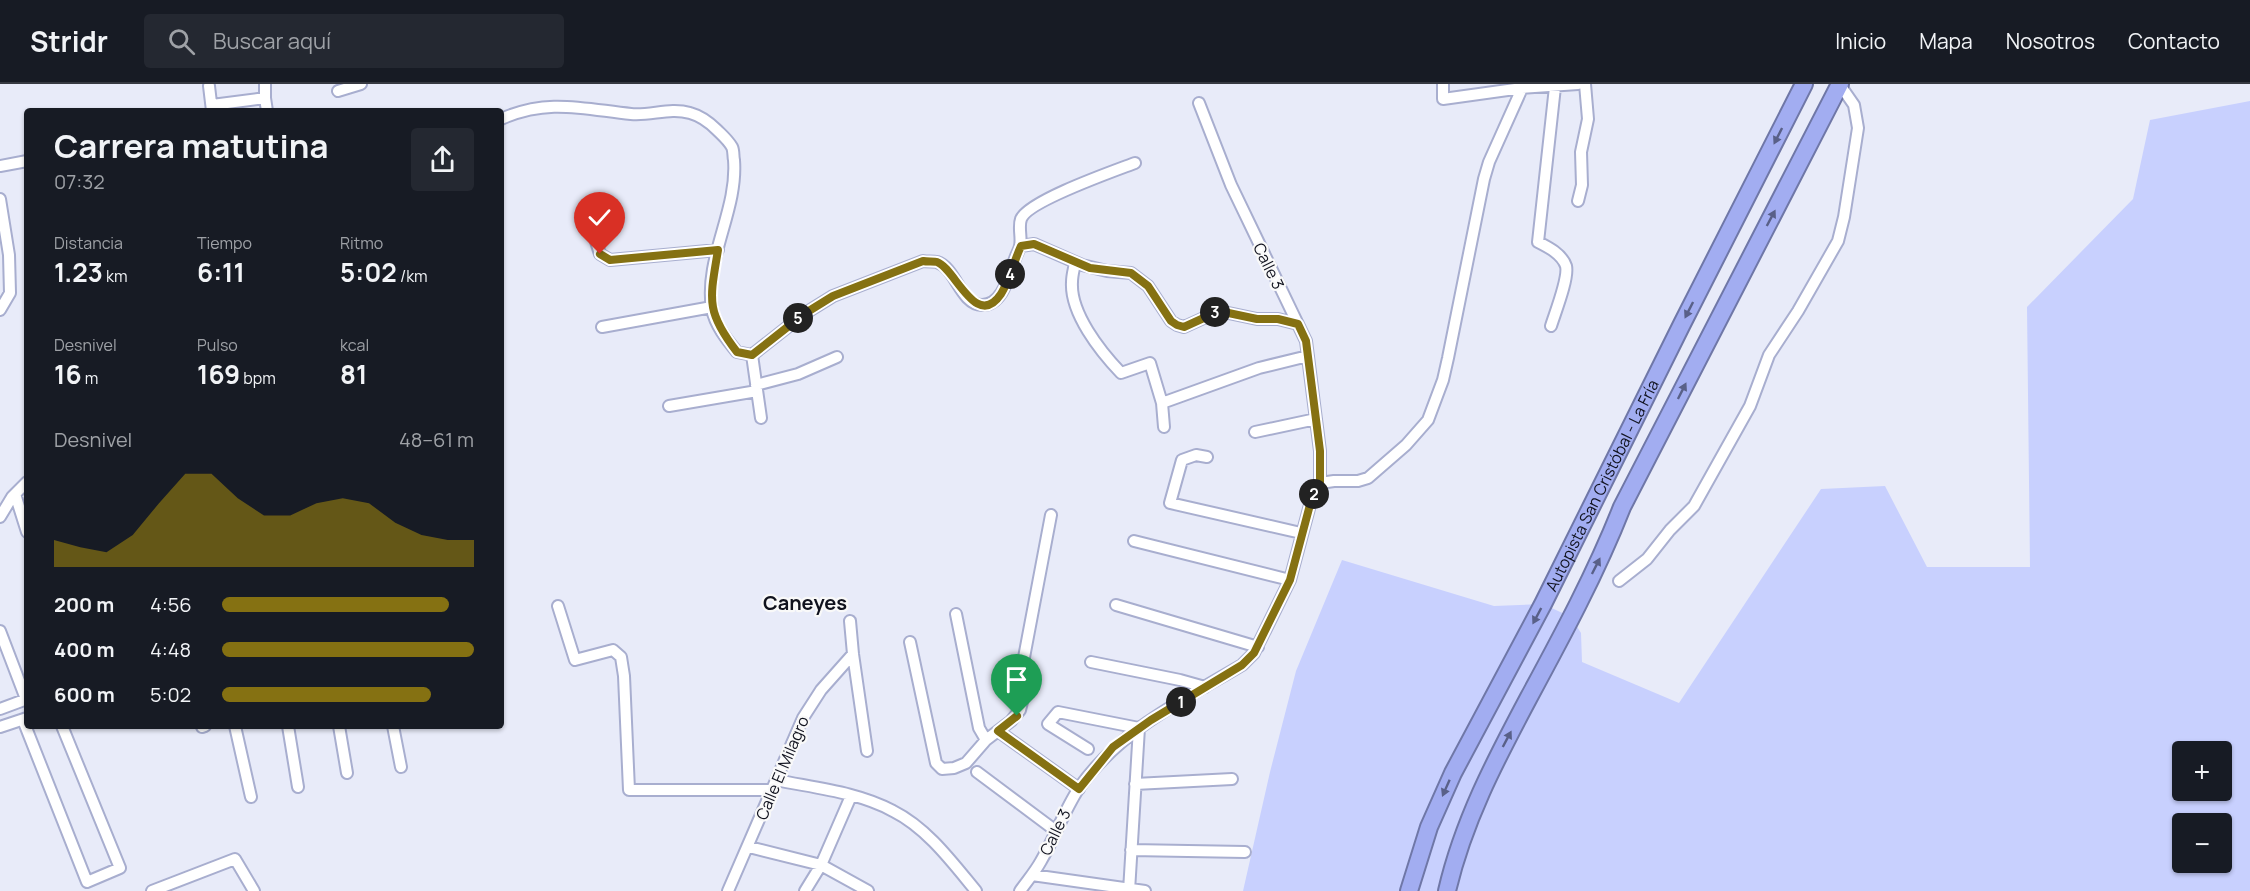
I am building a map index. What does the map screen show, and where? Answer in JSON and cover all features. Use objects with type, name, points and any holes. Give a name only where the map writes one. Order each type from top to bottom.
[{"type":"highway","name":"Autopista San Cristóbal - La Fría","points":[[1409,891],[1429,827],[1453,773],[1543,604],[1804,84]]},
{"type":"highway","name":"Autopista San Cristóbal - La Fría","points":[[1447,891],[1461,839],[1490,770],[1558,642],[1608,544],[1622,507],[1840,84]]},
{"type":"street","points":[[265,84],[267,108]]},
{"type":"street","points":[[338,91],[361,84]]},
{"type":"street","points":[[1443,84],[1443,99],[1523,86],[1555,87],[1578,84]]},
{"type":"street","points":[[1578,201],[1582,185],[1581,152],[1588,119],[1585,84]]},
{"type":"street","points":[[1619,581],[1647,559],[1670,530],[1694,506],[1750,406],[1769,355],[1798,311],[1838,241],[1844,217],[1857,128],[1854,105],[1840,84]]},
{"type":"street","points":[[209,86],[212,108],[265,98]]},
{"type":"street","points":[[1320,483],[1358,481],[1368,478],[1406,445],[1428,420],[1443,380],[1484,179],[1489,162],[1523,86]]},
{"type":"street","points":[[1551,326],[1565,279],[1566,267],[1561,257],[1538,242],[1555,87]]},
{"type":"street","name":"Calle 3","points":[[1020,891],[1032,875],[1079,789],[1113,747],[1138,728],[1242,665],[1258,646],[1290,580],[1301,533],[1311,501],[1320,483],[1320,451],[1306,341],[1231,185],[1199,103]]},
{"type":"street","points":[[504,118],[538,106],[596,108],[633,114],[676,110],[707,120],[724,136],[733,149],[733,187],[712,286],[713,315],[725,337],[737,352],[752,355],[804,314],[833,296],[923,261],[937,262],[946,269],[971,300],[982,305],[992,302],[1005,286],[1021,246],[1021,219],[1026,211],[1072,187],[1135,163]]},
{"type":"street","points":[[0,166],[24,162]]},
{"type":"street","points":[[0,200],[9,255],[10,293],[0,310]]},
{"type":"street","points":[[582,214],[591,226],[600,254],[610,260],[718,250]]},
{"type":"street","points":[[1021,246],[1034,244],[1075,262],[1107,271],[1131,273],[1148,286],[1171,321],[1184,327],[1219,311],[1298,324]]},
{"type":"street","points":[[1075,262],[1072,283],[1078,313],[1105,357],[1121,373],[1150,363],[1162,402],[1164,427]]},
{"type":"street","points":[[602,327],[712,306]]},
{"type":"street","points":[[752,355],[761,418]]},
{"type":"street","points":[[1162,402],[1259,368],[1308,356]]},
{"type":"street","points":[[669,406],[757,388],[837,357]]},
{"type":"street","points":[[1255,432],[1316,419]]},
{"type":"street","points":[[1207,457],[1196,455],[1182,460],[1170,503],[1301,533]]},
{"type":"street","points":[[0,517],[15,494],[24,486]]},
{"type":"street","points":[[15,494],[24,522]]},
{"type":"street","points":[[910,642],[931,747],[938,767],[951,769],[962,765],[986,740],[1017,716],[1022,705],[1024,694],[1022,668],[1051,515]]},
{"type":"street","points":[[1134,541],[1290,580]]},
{"type":"street","points":[[1116,605],[1258,646]]},
{"type":"street","points":[[558,606],[575,660],[613,650],[621,657],[624,676],[629,790],[774,785],[851,796],[894,811],[920,829],[976,891]]},
{"type":"street","points":[[956,614],[979,728],[986,740]]},
{"type":"street","points":[[850,621],[867,751]]},
{"type":"street","points":[[0,631],[24,694]]},
{"type":"street","name":"Calle El Milagro","points":[[728,891],[749,847],[791,742],[811,704],[853,654]]},
{"type":"street","points":[[1091,662],[1205,687]]},
{"type":"street","points":[[0,709],[24,700]]},
{"type":"street","points":[[1088,750],[1048,724],[1058,712],[1138,728],[1130,889]]},
{"type":"street","points":[[0,727],[24,719]]},
{"type":"street","points":[[29,729],[87,882],[120,868],[63,729]]},
{"type":"street","points":[[236,729],[251,797]]},
{"type":"street","points":[[288,729],[298,787]]},
{"type":"street","points":[[340,729],[347,772]]},
{"type":"street","points":[[394,729],[401,767]]},
{"type":"street","points":[[998,731],[1079,789]]},
{"type":"street","points":[[977,772],[1056,831]]},
{"type":"street","points":[[1135,784],[1232,779]]},
{"type":"street","points":[[805,891],[821,865],[851,796]]},
{"type":"street","points":[[749,847],[821,865],[868,891]]},
{"type":"street","points":[[1131,850],[1245,852]]},
{"type":"street","points":[[152,891],[235,859],[254,891]]},
{"type":"street","points":[[1032,875],[1086,886],[1144,891]]},
{"type":"shaded area","points":[[2250,101],[2250,891],[1243,891],[1296,671],[1342,560],[1494,606],[1543,604],[1571,617],[1581,633],[1582,662],[1679,703],[1821,489],[1885,486],[1927,567],[2030,567],[2027,307],[2133,199],[2150,120]]},
{"type":"district","name":"Caneyes","points":[[805,603]]},
{"type":"route","points":[[600,254],[610,260],[718,250],[712,286],[713,315],[725,337],[737,352],[752,355],[804,314],[833,296],[923,261],[937,262],[946,269],[971,300],[982,305],[992,302],[1005,286],[1021,246],[1034,244],[1090,268],[1131,273],[1148,286],[1171,321],[1177,325],[1184,327],[1219,311],[1298,324],[1306,341],[1320,451],[1320,483],[1311,501],[1301,533],[1290,580],[1254,653],[1242,665],[1138,728],[1113,747],[1079,789],[998,731],[1017,716]]}]
